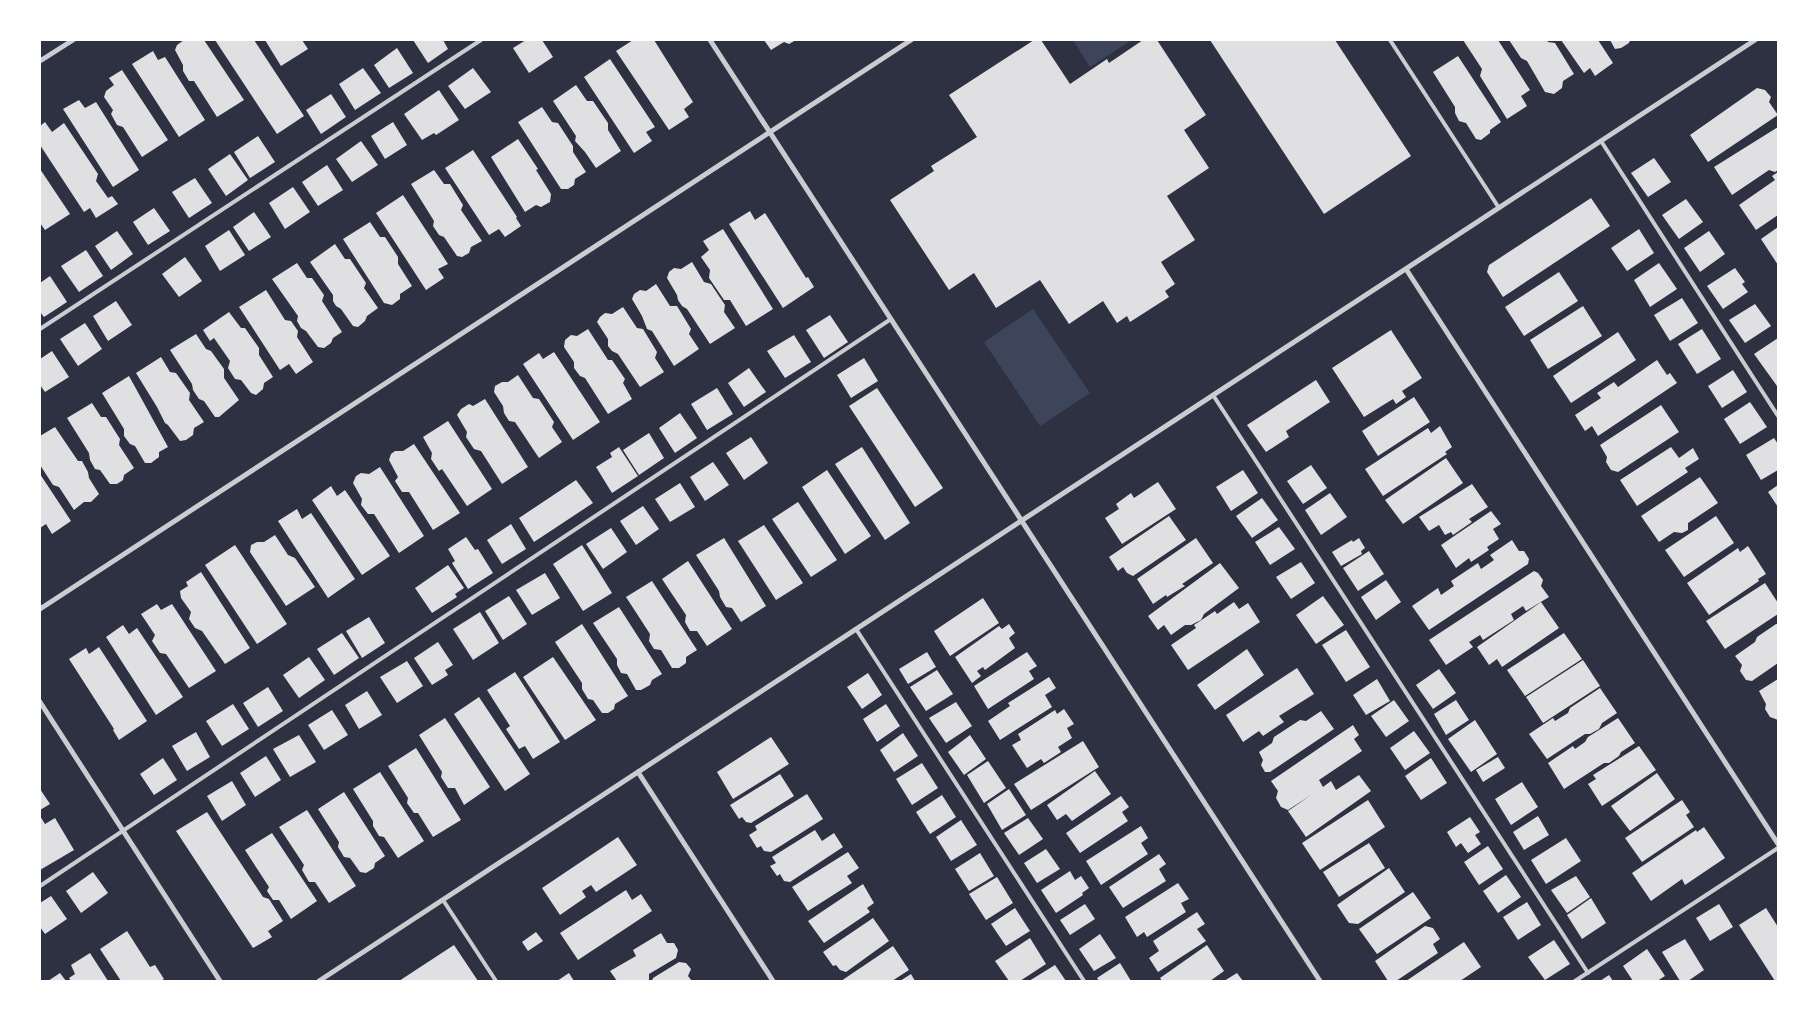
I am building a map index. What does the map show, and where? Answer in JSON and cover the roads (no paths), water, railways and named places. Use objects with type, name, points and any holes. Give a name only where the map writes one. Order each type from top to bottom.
[{"type":"street","points":[[40,62],[73,40]]},
{"type":"street","points":[[710,40],[1320,981]]},
{"type":"street","points":[[40,609],[911,40]]},
{"type":"street","points":[[319,981],[1755,40]]},
{"type":"street","points":[[1406,269],[1778,846]]},
{"type":"street","points":[[40,702],[220,981]]},
{"type":"street","points":[[638,772],[774,981]]},
{"type":"lane","points":[[40,329],[482,40]]},
{"type":"lane","points":[[1390,40],[1499,208]]},
{"type":"lane","points":[[1601,141],[1778,416]]},
{"type":"lane","points":[[40,886],[891,319]]},
{"type":"lane","points":[[1213,395],[1588,973]]},
{"type":"lane","points":[[856,629],[1084,981]]},
{"type":"lane","points":[[1575,981],[1778,846]]},
{"type":"lane","points":[[443,900],[496,981]]}]
